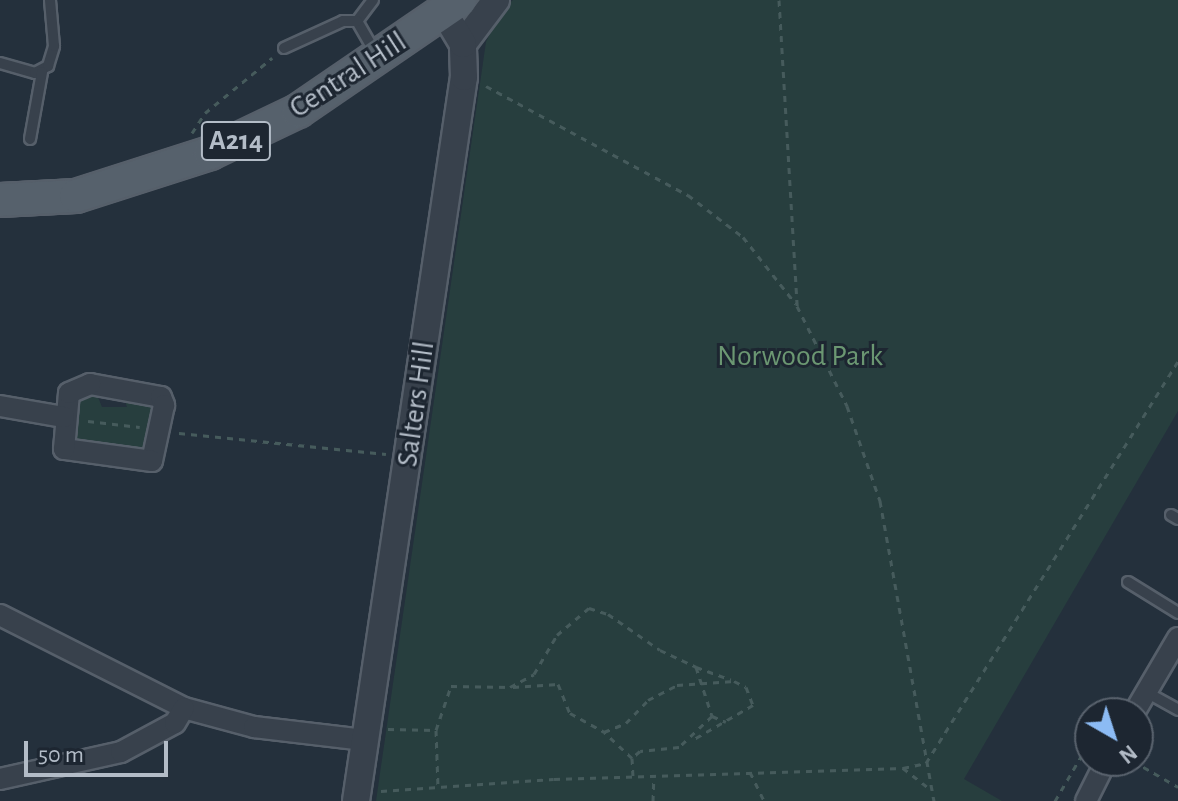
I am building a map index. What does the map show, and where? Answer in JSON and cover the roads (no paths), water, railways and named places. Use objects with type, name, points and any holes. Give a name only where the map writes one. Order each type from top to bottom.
[{"type":"main road","name":"Central Hill","points":[[0,200],[76,196],[197,157],[298,111],[452,6]]},
{"type":"street","points":[[463,44],[496,0]]},
{"type":"street","name":"Salters Hill","points":[[357,794],[464,77],[463,44],[452,6]]},
{"type":"street","points":[[79,387],[151,391],[164,405],[155,455],[145,463],[70,453],[63,440],[64,417],[69,393],[79,387]]},
{"type":"street","points":[[0,406],[64,417]]},
{"type":"street","points":[[0,615],[184,708],[254,727],[365,734]]},
{"type":"street","points":[[1143,697],[1172,661],[1178,638]]},
{"type":"street","points":[[0,779],[121,752],[175,723],[184,708]]},
{"type":"street","points":[[1086,801],[1098,777]]},
{"type":"lane","points":[[30,139],[42,72],[54,46],[50,0]]},
{"type":"lane","points":[[357,21],[373,0]]},
{"type":"lane","points":[[284,48],[343,21],[357,21]]},
{"type":"lane","points":[[357,21],[379,57]]},
{"type":"lane","points":[[0,63],[42,72]]},
{"type":"lane","points":[[1128,582],[1178,613]]},
{"type":"lane","points":[[1146,692],[1178,710]]},
{"type":"park label","name":"Norwood Park","points":[[800,356]]}]
